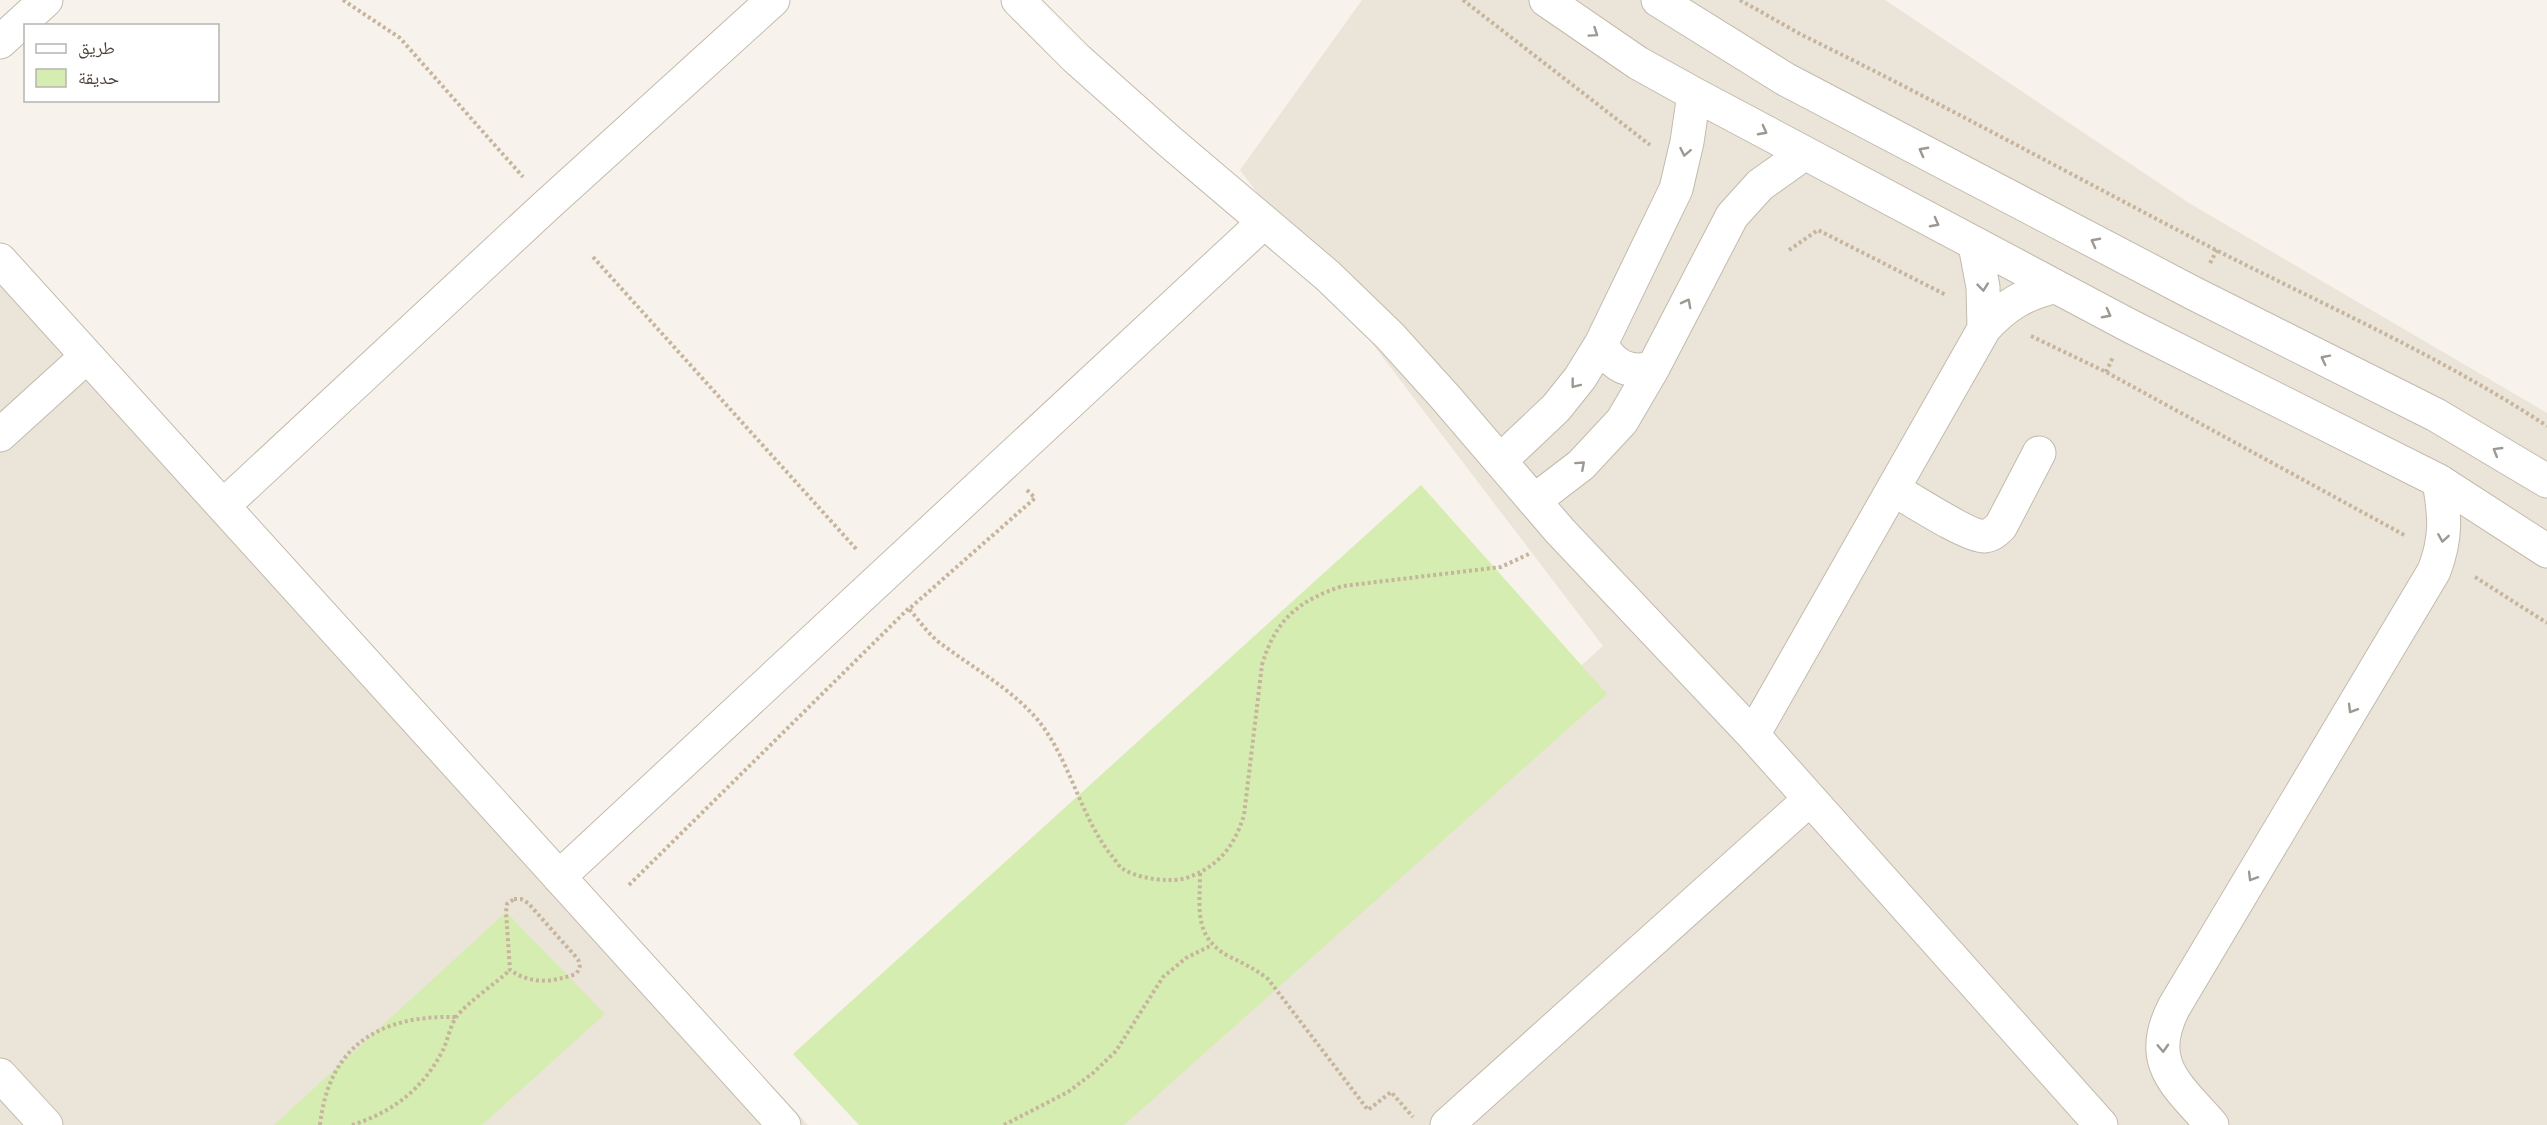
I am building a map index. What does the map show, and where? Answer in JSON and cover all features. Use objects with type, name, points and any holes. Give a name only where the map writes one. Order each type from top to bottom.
[{"type":"street","points":[[0,42],[46,0]]},
{"type":"street","points":[[223,506],[547,205],[773,0]]},
{"type":"street","points":[[1018,0],[1076,58],[1168,141],[1328,276],[1390,336],[1560,531],[1753,735],[2101,1125]]},
{"type":"street","points":[[1546,0],[1638,63],[1694,94],[2054,287],[2439,481],[2547,551]]},
{"type":"street","points":[[1658,0],[1785,79],[2193,293],[2436,416],[2547,481]]},
{"type":"street","points":[[1500,461],[1556,408],[1580,378],[1601,344],[1676,189],[1694,94]]},
{"type":"street","points":[[1534,501],[1581,465],[1622,421],[1653,368],[1732,216],[1760,185],[1805,153]]},
{"type":"street","points":[[559,877],[1264,222]]},
{"type":"street","points":[[1975,245],[1983,287],[1984,329]]},
{"type":"street","points":[[0,260],[784,1125]]},
{"type":"street","points":[[1753,735],[1984,329],[2015,301],[2033,292],[2054,287]]},
{"type":"street","points":[[1601,344],[1613,362],[1622,367],[1632,371],[1653,368]]},
{"type":"street","points":[[0,435],[86,357]]},
{"type":"street","points":[[1893,489],[1968,531],[1986,536],[1995,533],[2001,526],[2039,453]]},
{"type":"street","points":[[2212,1125],[2169,1074],[2162,1052],[2164,1028],[2174,1007],[2434,571],[2442,546],[2446,517],[2439,481]]},
{"type":"street","points":[[1447,1125],[1810,799]]},
{"type":"street","points":[[0,1075],[45,1125]]},
{"type":"path","points":[[343,0],[400,38],[530,186]]},
{"type":"path","points":[[1463,0],[1665,157],[1664,185],[1676,189]]},
{"type":"path","points":[[1740,0],[1802,35],[2196,239],[2395,339],[2466,377],[2547,426]]},
{"type":"path","points":[[1789,250],[1818,230],[1949,296]]},
{"type":"path","points":[[593,257],[938,641],[993,678],[1018,699],[1037,720],[1054,744],[1101,842],[1122,869],[1155,880],[1184,879],[1200,873],[1217,862],[1230,849],[1239,833],[1244,815],[1262,665],[1268,643],[1281,623],[1299,606],[1335,588],[1501,567],[1537,550],[1560,531]]},
{"type":"path","points":[[2026,334],[2106,372],[2416,542]]},
{"type":"path","points":[[2106,372],[2114,355]]},
{"type":"path","points":[[628,885],[909,609],[1035,498],[1003,464]]},
{"type":"path","points":[[2475,577],[2547,623]]},
{"type":"path","points":[[1200,873],[1200,919],[1202,928],[1212,945],[1252,967],[1268,980],[1368,1110],[1391,1092],[1420,1125]]},
{"type":"path","points":[[514,899],[521,899],[528,903],[576,957],[580,962],[580,969],[576,974],[541,982],[519,977],[510,970],[506,932],[507,904],[514,899]]},
{"type":"path","points":[[1004,1125],[1068,1092],[1093,1073],[1116,1051],[1163,977],[1186,958],[1212,945]]},
{"type":"path","points":[[352,1125],[372,1119],[396,1106],[417,1088],[434,1067],[457,1017],[510,970]]},
{"type":"path","points":[[320,1125],[328,1086],[338,1067],[369,1035],[388,1025],[410,1018],[457,1017]]},
{"type":"shaded area","points":[[1362,0],[1885,0],[2189,203],[2547,413],[2547,1125],[1070,1125],[1603,646],[1240,170]]},
{"type":"shaded area","points":[[0,255],[808,1125],[0,1125]]},
{"type":"green space","points":[[1421,485],[1607,694],[1124,1125],[859,1125],[793,1054]]},
{"type":"green space","points":[[506,912],[605,1014],[482,1125],[274,1125]]}]
